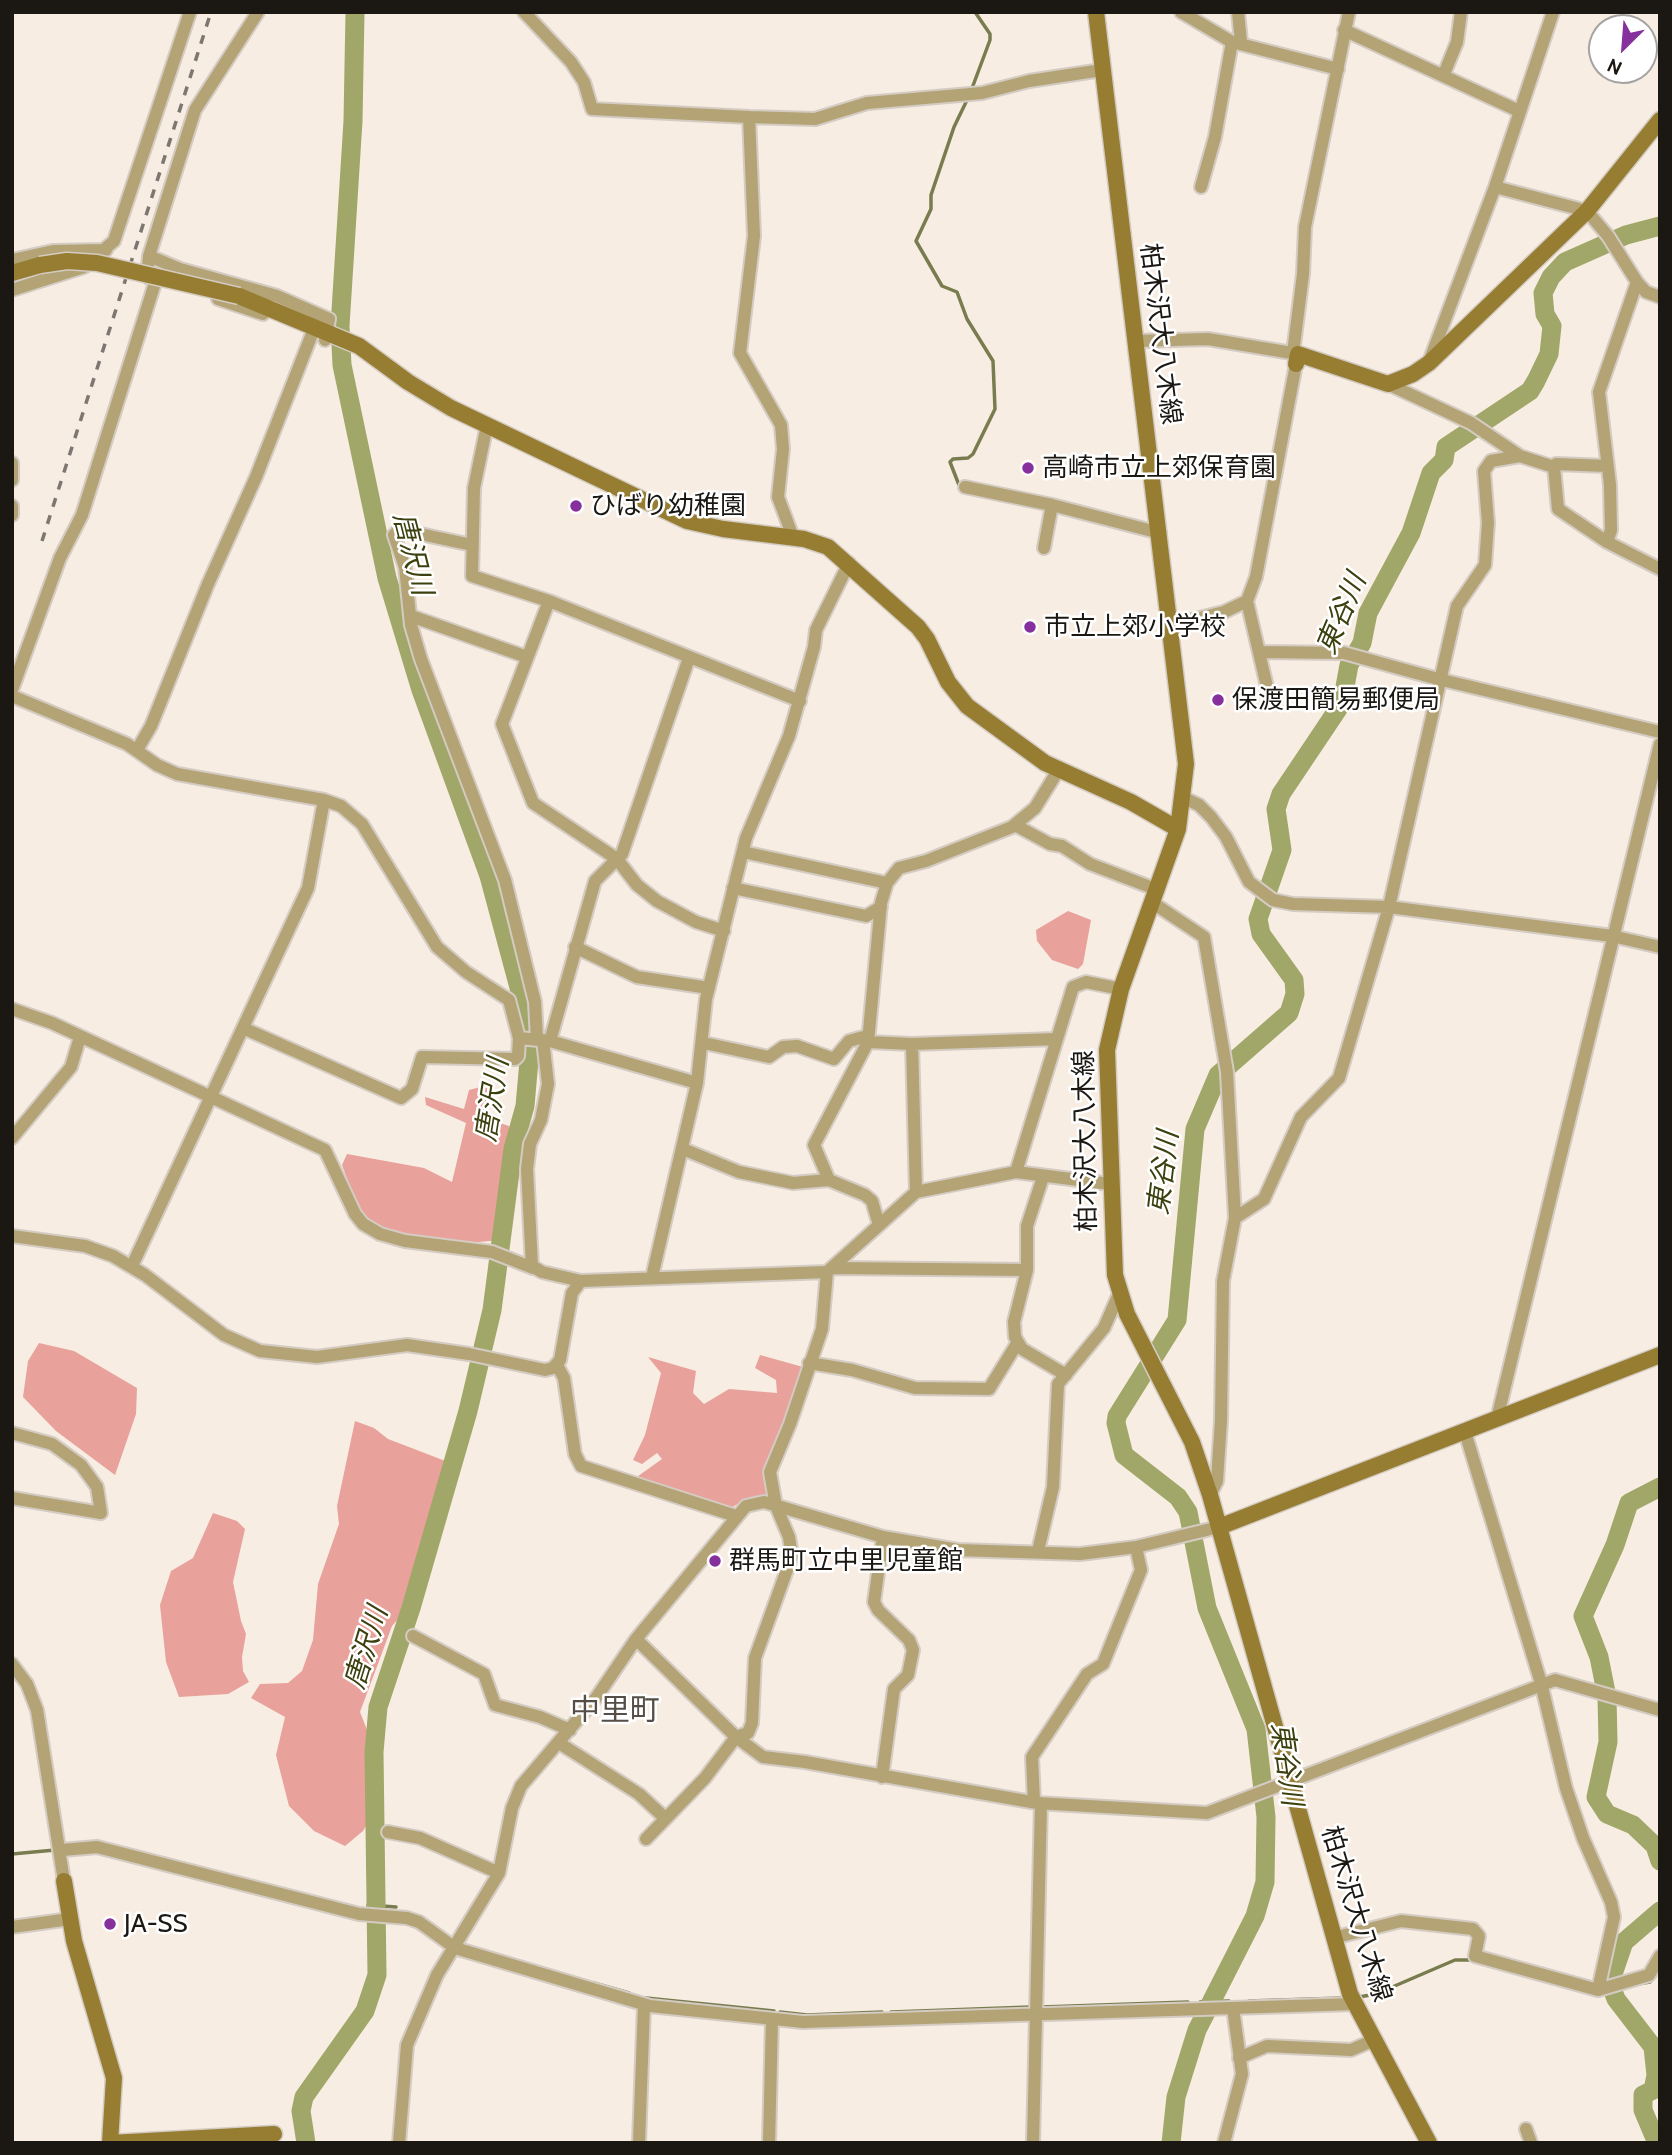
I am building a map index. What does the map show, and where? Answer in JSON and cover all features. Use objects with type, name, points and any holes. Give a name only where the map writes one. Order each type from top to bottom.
[{"type":"street","points":[[12,290],[84,267],[106,250],[118,233],[190,12]]},
{"type":"street","points":[[258,12],[195,110],[149,256],[148,276],[155,283],[233,303],[349,341],[408,382],[487,425],[687,521],[723,530],[793,537],[828,547],[918,627],[927,639],[948,682],[967,706],[1031,754],[1131,802],[1178,829]]},
{"type":"street","points":[[524,12],[571,62],[584,82],[592,108],[815,120],[867,103],[982,93],[1030,81],[1102,70]]},
{"type":"street","name":"柏木沢大八木線","points":[[1096,12],[1186,764],[1184,798],[1178,829],[1121,989],[1106,1065],[1112,1251],[1119,1294],[1192,1442],[1210,1495],[1292,1780],[1333,1938],[1354,2004],[1429,2143]]},
{"type":"street","points":[[1181,12],[1236,42],[1338,69]]},
{"type":"street","points":[[1201,187],[1236,42],[1238,12]]},
{"type":"street","points":[[1268,691],[1247,601],[1256,577],[1295,357],[1305,227],[1349,12]]},
{"type":"street","points":[[1444,74],[1457,42],[1461,12]]},
{"type":"street","points":[[1429,363],[1495,187],[1553,12]]},
{"type":"street","points":[[1344,30],[1519,111]]},
{"type":"street","points":[[749,117],[754,236],[740,353],[781,425],[783,449],[778,498],[793,537]]},
{"type":"street","points":[[1388,384],[1413,374],[1429,363],[1587,211],[1660,120]]},
{"type":"street","points":[[1495,187],[1587,211],[1608,236],[1637,282],[1646,292],[1660,297]]},
{"type":"street","points":[[12,260],[52,251],[106,250]]},
{"type":"street","points":[[52,251],[57,276]]},
{"type":"street","points":[[137,750],[151,726],[203,597],[329,318],[278,296],[180,269],[149,256]]},
{"type":"street","points":[[12,273],[67,261],[97,262],[239,296],[324,333]]},
{"type":"street","points":[[1607,542],[1611,530],[1598,392],[1637,282]]},
{"type":"street","points":[[12,690],[60,558],[82,515],[155,283]]},
{"type":"street","points":[[1136,341],[1208,339],[1295,357],[1388,384],[1471,423],[1520,456],[1554,467]]},
{"type":"street","points":[[487,425],[474,488],[472,576],[549,601],[800,701]]},
{"type":"street","points":[[1235,1218],[1264,1199],[1301,1117],[1339,1079],[1389,907],[1438,679],[1457,606],[1485,565],[1488,523],[1484,471],[1491,461],[1520,456]]},
{"type":"street","points":[[12,463],[12,480]]},
{"type":"street","points":[[1554,467],[1556,464],[1607,466]]},
{"type":"street","points":[[1554,467],[1558,509],[1607,542],[1660,569]]},
{"type":"street","points":[[965,487],[1052,505],[1160,533]]},
{"type":"street","points":[[1044,548],[1052,505]]},
{"type":"street","points":[[12,506],[12,514]]},
{"type":"street","points":[[472,545],[406,531],[395,533],[406,572],[411,625],[421,659],[505,880],[535,1002],[548,1084],[527,1169],[533,1268]]},
{"type":"street","points":[[652,1277],[697,1083],[709,988],[733,888],[743,852],[789,736],[816,630],[849,563]]},
{"type":"street","points":[[549,601],[502,724],[533,803],[544,813],[617,859],[637,885],[657,901],[696,922],[724,931]]},
{"type":"street","points":[[1171,625],[1224,612],[1247,601]]},
{"type":"street","points":[[411,616],[527,657]]},
{"type":"street","points":[[1259,652],[1344,653],[1438,679],[1660,732]]},
{"type":"street","points":[[542,1040],[595,881],[622,854],[689,658]]},
{"type":"street","points":[[12,696],[116,739],[157,765],[177,774],[324,800],[341,806],[362,824],[437,947],[466,972],[509,1000],[520,1038],[518,1056],[514,1059],[422,1057],[412,1090],[401,1098],[243,1028]]},
{"type":"street","points":[[1497,1419],[1660,744]]},
{"type":"street","points":[[829,1180],[814,1146],[868,1039],[881,907],[887,883],[899,868],[926,861],[1015,825],[1035,808],[1059,769]]},
{"type":"street","points":[[1184,798],[1199,805],[1210,817],[1226,836],[1249,882],[1273,900],[1389,907],[1612,936],[1660,947]]},
{"type":"street","points":[[132,1266],[308,888],[324,800]]},
{"type":"street","points":[[1015,825],[1050,844],[1062,846],[1090,864],[1155,896],[1203,937],[1227,1072],[1235,1218],[1223,1281],[1220,1432],[1217,1481],[1210,1495]]},
{"type":"street","points":[[743,852],[887,883]]},
{"type":"street","points":[[733,888],[866,916],[881,907]]},
{"type":"street","points":[[575,947],[637,977],[709,988]]},
{"type":"street","points":[[1016,1172],[1073,987],[1086,982],[1121,989]]},
{"type":"street","points":[[12,1009],[52,1023],[326,1150],[355,1214],[371,1229],[404,1241],[492,1252],[533,1268],[581,1281],[830,1270],[1027,1270]]},
{"type":"street","points":[[12,1138],[71,1067],[80,1037]]},
{"type":"street","points":[[520,1038],[542,1040],[697,1083]]},
{"type":"street","points":[[704,1043],[769,1057],[783,1046],[797,1046],[834,1059],[849,1041],[868,1039],[912,1044],[1056,1039]]},
{"type":"street","points":[[912,1044],[916,1192]]},
{"type":"street","points":[[683,1149],[739,1172],[793,1184],[829,1180],[865,1195],[872,1201],[879,1226]]},
{"type":"street","points":[[646,1839],[705,1778],[736,1737],[748,1733],[752,1723],[755,1658],[792,1556],[789,1537],[776,1506],[770,1472],[790,1424],[824,1321],[830,1270],[916,1192],[1016,1172],[1110,1184]]},
{"type":"street","points":[[1043,1177],[1027,1226],[1027,1270],[1014,1322],[1022,1349],[1066,1375]]},
{"type":"street","points":[[12,1236],[95,1249],[132,1266],[223,1335],[260,1351],[317,1357],[407,1345],[469,1354],[545,1370],[557,1365]]},
{"type":"street","points":[[581,1281],[572,1293],[557,1365],[564,1378],[575,1454],[581,1466],[736,1516]]},
{"type":"street","points":[[1038,1551],[1053,1487],[1055,1393],[1104,1328],[1119,1294]]},
{"type":"street","points":[[808,1363],[852,1370],[915,1388],[989,1389],[1018,1342]]},
{"type":"street","points":[[400,2143],[407,2045],[438,1975],[499,1873],[512,1808],[521,1786],[570,1730],[636,1639],[736,1516],[754,1503],[776,1506],[883,1537],[958,1550],[1038,1551],[1080,1555],[1136,1547],[1219,1527],[1660,1355]]},
{"type":"street","points":[[1465,1432],[1541,1683],[1566,1788],[1583,1838],[1613,1909],[1614,1917],[1600,1990]]},
{"type":"street","points":[[12,1433],[52,1444],[81,1465],[97,1487],[101,1513],[12,1498]]},
{"type":"street","points":[[882,1777],[894,1689],[908,1675],[913,1650],[909,1640],[878,1610],[874,1602],[883,1537]]},
{"type":"street","points":[[1033,2143],[1038,1803],[1032,1757],[1087,1674],[1104,1664],[1141,1570],[1136,1547]]},
{"type":"street","points":[[413,1636],[484,1674],[495,1705],[540,1717],[570,1730]]},
{"type":"street","points":[[636,1639],[736,1737],[763,1757],[1038,1803],[1207,1813],[1541,1683],[1555,1680],[1660,1710]]},
{"type":"street","points":[[12,1664],[27,1684],[37,1710],[62,1850],[70,1919],[91,2001],[111,2057],[114,2078],[110,2143],[277,2138]]},
{"type":"street","points":[[559,1743],[639,1794],[665,1818]]},
{"type":"street","points":[[387,1832],[420,1838],[499,1873]]},
{"type":"street","points":[[62,1850],[97,1847],[368,1915],[419,1922],[455,1948],[644,2005],[803,2022],[1354,2004]]},
{"type":"street","points":[[12,1927],[70,1919]]},
{"type":"street","points":[[1333,1938],[1401,1921],[1474,1929],[1479,1936],[1475,1956],[1600,1990],[1649,1975],[1660,1956]]},
{"type":"street","points":[[639,2143],[644,2005]]},
{"type":"street","points":[[1224,2143],[1242,2074],[1230,2008]]},
{"type":"street","points":[[769,2143],[772,2019]]},
{"type":"street","points":[[1240,2058],[1268,2046],[1351,2050],[1372,2041]]},
{"type":"street","points":[[1526,2129],[1531,2143]]},
{"type":"shaded area","points":[[1068,911],[1091,920],[1083,964],[1078,969],[1052,960],[1037,941],[1036,930]]},
{"type":"shaded area","points":[[488,1085],[484,1118],[509,1126],[511,1186],[501,1240],[457,1244],[411,1239],[381,1230],[362,1219],[342,1165],[347,1154],[424,1168],[452,1182],[466,1123],[426,1105],[425,1097],[464,1109],[469,1090]]},
{"type":"shaded area","points":[[39,1343],[74,1351],[137,1388],[136,1414],[115,1475],[56,1431],[23,1397],[28,1361]]},
{"type":"shaded area","points":[[760,1355],[803,1367],[786,1424],[776,1440],[765,1483],[769,1497],[747,1498],[728,1510],[634,1479],[662,1459],[657,1453],[642,1464],[633,1460],[645,1435],[661,1373],[648,1357],[696,1371],[693,1393],[704,1404],[729,1389],[777,1393],[776,1380],[755,1368]]},
{"type":"shaded area","points":[[355,1421],[374,1428],[388,1439],[448,1462],[415,1600],[392,1626],[360,1712],[376,1753],[376,1810],[363,1831],[345,1846],[314,1831],[289,1806],[276,1755],[285,1717],[251,1698],[260,1684],[288,1683],[302,1671],[313,1640],[318,1584],[339,1524],[337,1506]]},
{"type":"shaded area","points":[[213,1513],[237,1521],[245,1529],[233,1582],[246,1634],[242,1657],[243,1671],[249,1682],[228,1694],[179,1697],[166,1662],[160,1605],[171,1571],[193,1558]]},
{"type":"waterway","name":"唐沢川","points":[[306,2143],[301,2111],[304,2097],[365,2011],[377,1975],[374,1752],[378,1707],[411,1608],[468,1411],[492,1310],[513,1149],[525,1106],[530,1049],[521,995],[489,876],[421,690],[387,578],[342,365],[340,326],[353,121],[355,12]]},
{"type":"waterway","points":[[971,91],[990,40],[990,34],[975,12]]},
{"type":"waterway","points":[[959,485],[950,462],[953,459],[968,458],[973,454],[995,409],[993,361],[967,319],[957,292],[942,286],[916,241],[931,209],[931,195],[954,127],[968,98]]},
{"type":"waterway","name":"東谷川","points":[[1171,2143],[1176,2097],[1197,2030],[1255,1916],[1265,1882],[1266,1817],[1256,1729],[1207,1608],[1188,1512],[1178,1497],[1124,1455],[1116,1423],[1117,1416],[1177,1320],[1195,1129],[1218,1075],[1289,1013],[1295,994],[1294,980],[1261,934],[1258,919],[1282,850],[1276,809],[1281,794],[1342,703],[1349,665],[1362,643],[1368,613],[1411,533],[1431,473],[1444,460],[1446,447],[1530,391],[1536,381],[1549,354],[1552,326],[1545,314],[1543,293],[1551,277],[1565,262],[1626,235],[1660,226]]},
{"type":"waterway","points":[[1660,1487],[1629,1503],[1615,1545],[1583,1616],[1599,1657],[1607,1697],[1608,1742],[1596,1797],[1607,1814],[1633,1825],[1655,1846],[1660,1861]]},
{"type":"waterway","points":[[12,1854],[55,1850]]},
{"type":"waterway","points":[[368,1905],[396,1907]]},
{"type":"waterway","points":[[1657,2143],[1643,2110],[1643,2095],[1653,2090],[1656,2075],[1653,2047],[1616,1999],[1610,1983],[1624,1942],[1660,1911]]},
{"type":"waterway","points":[[1359,1997],[1376,1994],[1455,1960],[1471,1960]]},
{"type":"waterway","points":[[1638,1984],[1650,1982],[1657,1973]]},
{"type":"waterway","points":[[594,1983],[629,1993]]},
{"type":"waterway","points":[[646,1998],[774,2011]]},
{"type":"waterway","points":[[1249,2001],[1342,1998]]},
{"type":"waterway","name":"東谷川","points":[[1200,2002],[1229,2001]]},
{"type":"waterway","points":[[1042,2007],[1188,2002]]},
{"type":"waterway","points":[[891,2012],[1030,2007]]},
{"type":"waterway","points":[[780,2012],[807,2015],[882,2012]]},
{"type":"railway","points":[[42,541],[211,12]]},
{"type":"place","name":"高崎市立上郊保育園","points":[[1028,468]]},
{"type":"place","name":"ひばり幼稚園","points":[[576,506]]},
{"type":"place","name":"市立上郊小学校","points":[[1030,627]]},
{"type":"place","name":"保渡田簡易郵便局","points":[[1218,700]]},
{"type":"place","name":"群馬町立中里児童館","points":[[715,1561]]},
{"type":"place","name":"JA-SS","points":[[110,1924]]},
{"type":"district","name":"中里町","points":[[615,1711]]}]
